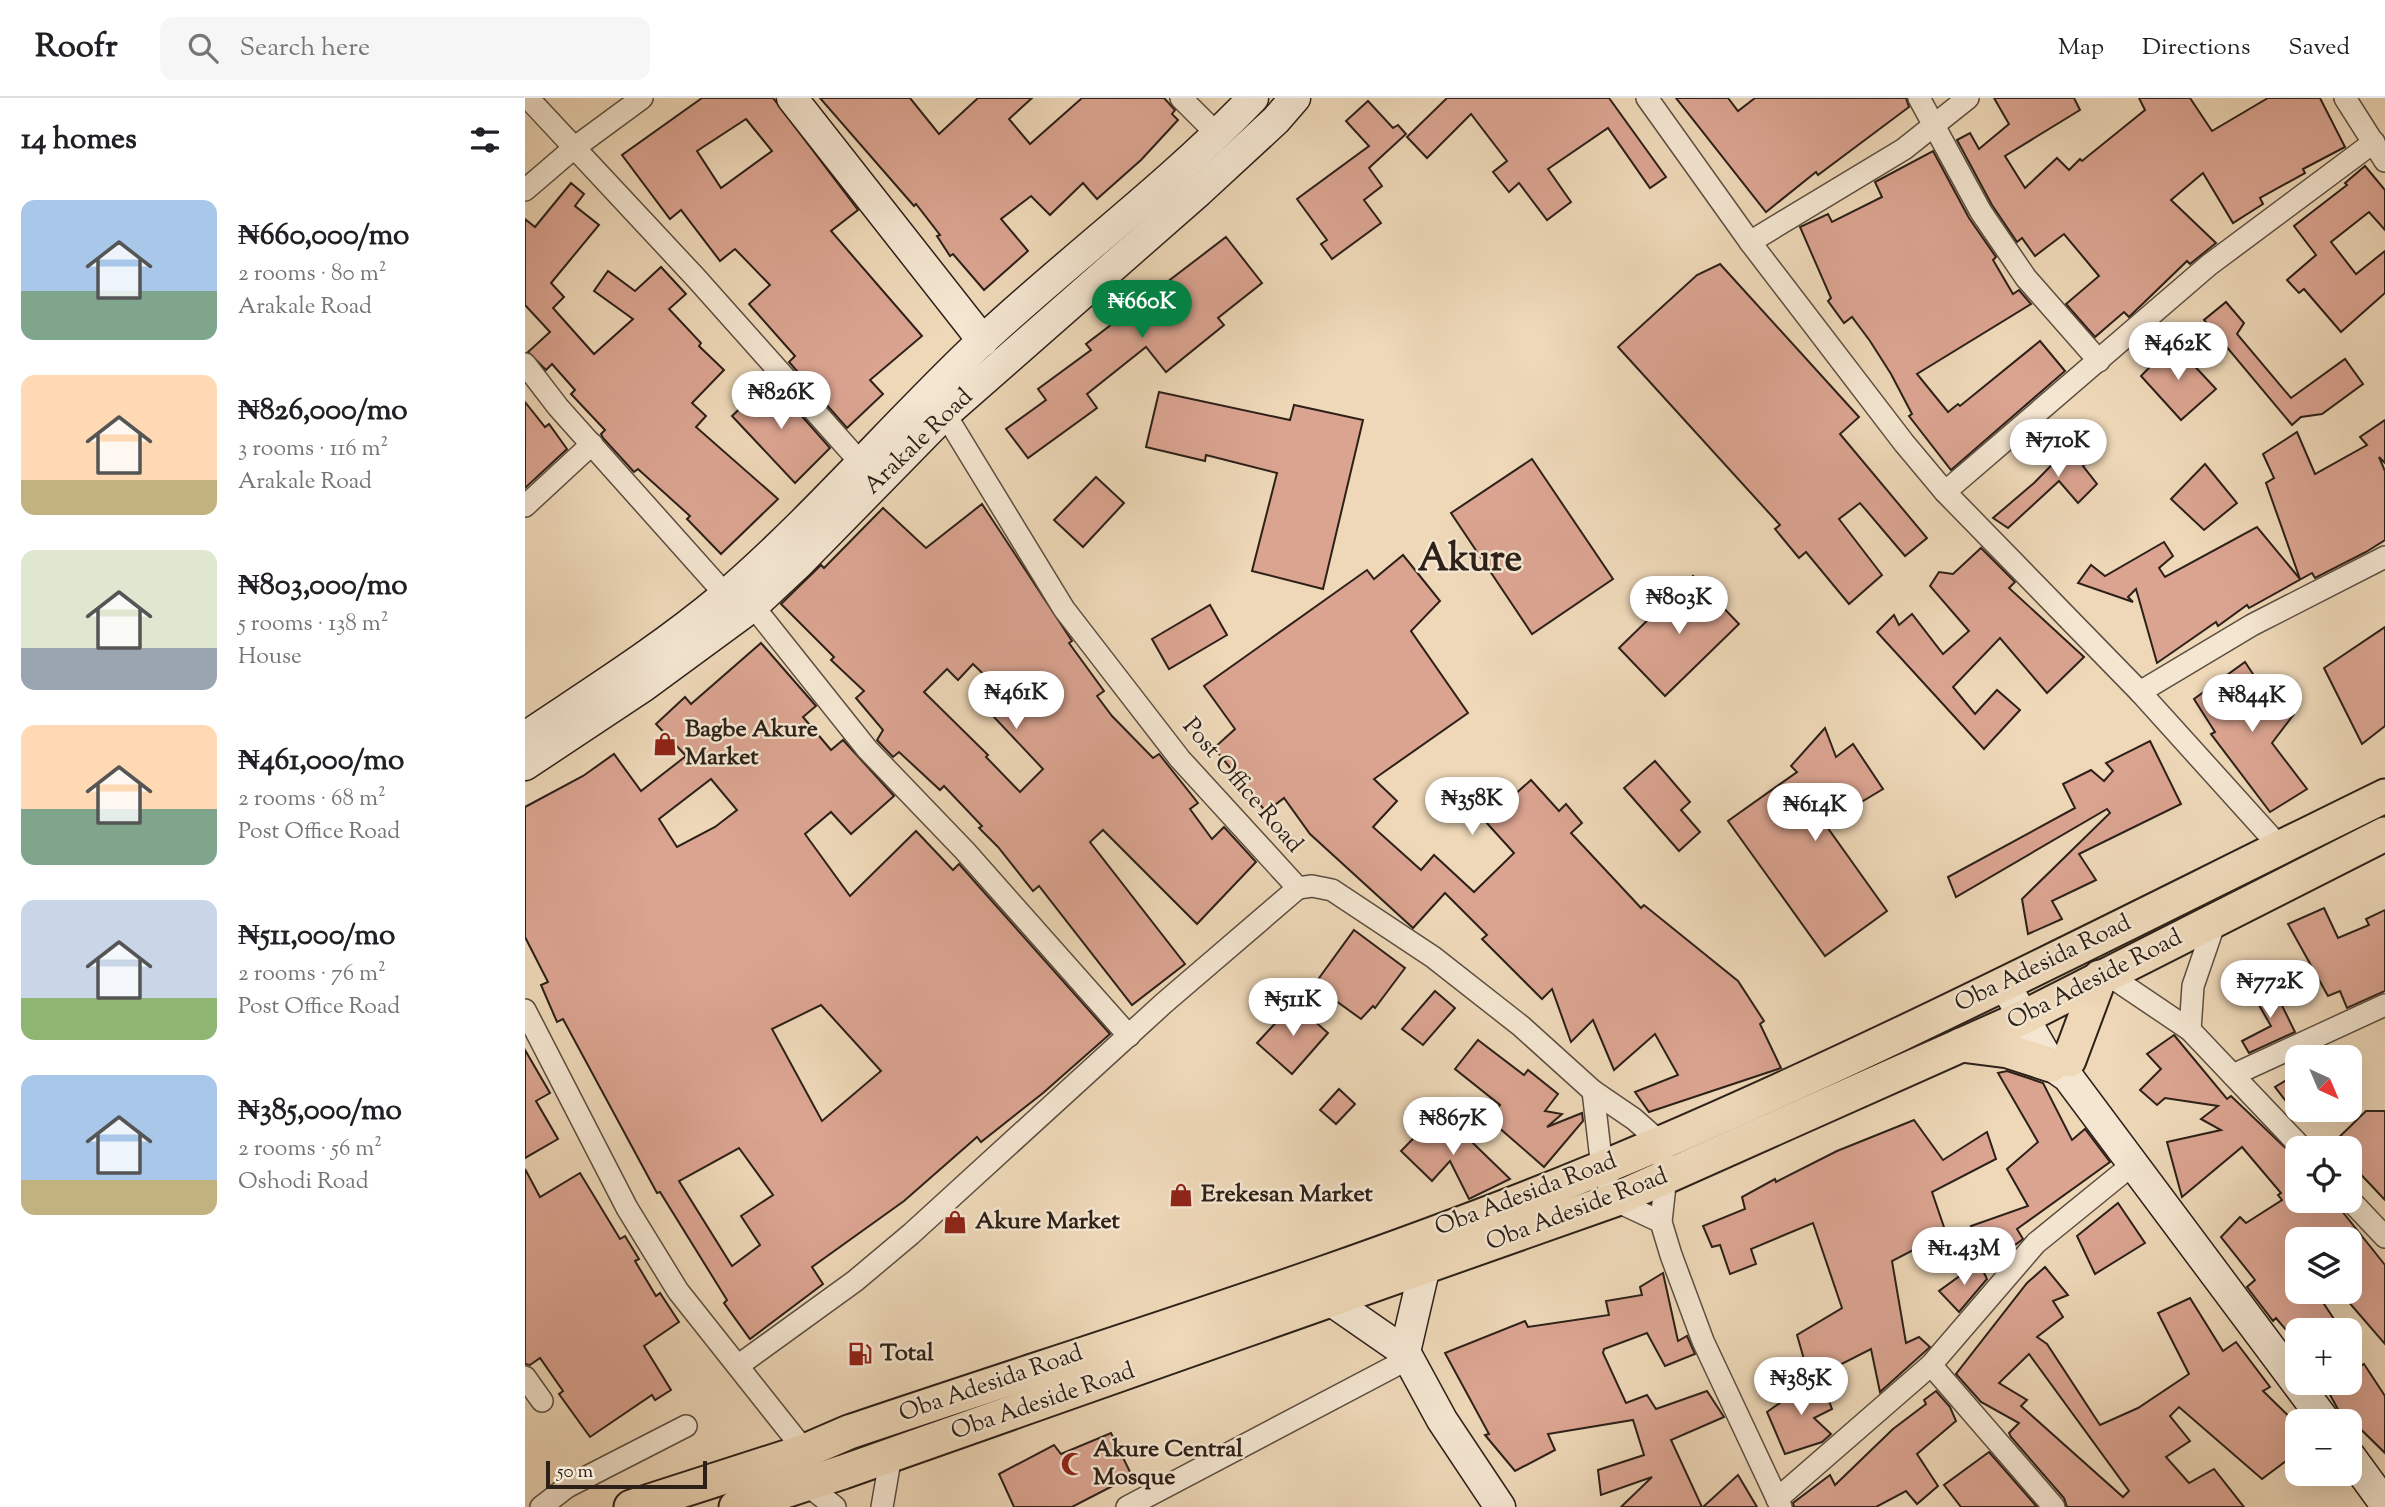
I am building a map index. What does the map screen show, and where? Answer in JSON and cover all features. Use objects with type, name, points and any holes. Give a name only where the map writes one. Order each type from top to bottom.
[{"type":"main road","points":[[792,98],[983,341]]},
{"type":"main road","name":"Arakale Road","points":[[525,737],[659,647],[725,594],[983,341],[1218,135],[1253,98]]},
{"type":"main road","name":"Arakale Road","points":[[525,765],[644,686],[753,606],[798,564],[945,414],[1198,192],[1276,120],[1295,98]]},
{"type":"main road","name":"Oba Adesida Road","points":[[631,1507],[805,1451],[849,1432],[1377,1253],[1602,1168],[2015,979],[2385,796]]},
{"type":"main road","name":"Oba Adeside Road","points":[[736,1507],[1614,1200],[2031,1013],[2385,834]]},
{"type":"main road","points":[[2063,1067],[2103,975]]},
{"type":"main road","points":[[2015,979],[2031,1013],[2063,1067],[2132,1165],[2316,1409]]},
{"type":"main road","points":[[1961,1045],[2008,1051],[2063,1067]]},
{"type":"main road","points":[[1407,1355],[1425,1266]]},
{"type":"main road","points":[[1330,1300],[1407,1355],[1442,1420],[1500,1507]]},
{"type":"main road","points":[[2362,1472],[2385,1504]]},
{"type":"street","points":[[528,98],[696,278],[861,463]]},
{"type":"street","points":[[525,190],[574,148],[642,98]]},
{"type":"street","points":[[1181,98],[1218,135]]},
{"type":"street","points":[[1647,98],[1750,242],[1904,443],[1945,492],[2140,692],[2280,847]]},
{"type":"street","points":[[1919,98],[1981,212],[2026,278],[2099,361]]},
{"type":"street","points":[[1750,242],[1904,149],[1968,98]]},
{"type":"street","points":[[2346,98],[2385,160]]},
{"type":"street","points":[[1945,492],[2209,265],[2374,142]]},
{"type":"street","points":[[525,364],[725,594]]},
{"type":"street","name":"Post Office Road","points":[[945,414],[1064,609],[1180,759],[1298,888],[1312,886],[1332,890],[1373,915],[1521,1026],[1593,1091],[1634,1119],[1660,1142]]},
{"type":"street","points":[[525,506],[592,444]]},
{"type":"street","points":[[2140,692],[2252,625],[2385,557]]},
{"type":"street","points":[[753,606],[867,749],[965,851],[1129,1036]]},
{"type":"street","points":[[739,1365],[855,1282],[1298,888]]},
{"type":"street","points":[[2190,1030],[2193,986],[2216,919]]},
{"type":"street","points":[[2103,975],[2190,1030],[2291,1136]]},
{"type":"street","points":[[2233,1075],[2385,1006]]},
{"type":"street","points":[[525,1010],[627,1208],[678,1291],[805,1451]]},
{"type":"street","points":[[1593,1091],[1602,1168],[1614,1200],[1661,1223]]},
{"type":"street","points":[[1660,1142],[1666,1176],[1661,1223],[1703,1341],[1779,1503],[1931,1365],[2036,1243],[2132,1165]]},
{"type":"street","points":[[2362,1213],[2385,1237]]},
{"type":"street","points":[[1127,1507],[1407,1355]]},
{"type":"street","points":[[1931,1365],[2054,1507]]},
{"type":"street","points":[[525,1377],[542,1401]]},
{"type":"street","points":[[541,1507],[567,1487],[687,1426]]},
{"type":"street","points":[[882,1507],[891,1455]]},
{"type":"street","points":[[806,1484],[835,1507]]},
{"type":"building","points":[[702,98],[773,98],[858,210],[831,231],[922,336],[870,380],[883,394],[847,428],[789,362],[795,356],[749,304],[770,285],[735,249],[720,261],[681,210],[670,219],[622,155]],"holes":[[[746,119],[772,151],[721,188],[697,151]]]},
{"type":"building","points":[[820,98],[910,98],[939,134],[978,98],[1032,98],[1009,119],[1030,144],[1082,98],[1164,98],[1175,110],[1172,114],[1178,120],[1141,160],[1097,199],[1083,183],[1050,215],[1031,196],[1001,219],[1028,251],[984,290],[953,254],[950,256],[937,236],[940,235],[916,204],[914,206]]},
{"type":"building","points":[[1447,98],[1609,98],[1666,177],[1650,188],[1608,128],[1548,169],[1571,202],[1547,220],[1519,183],[1509,192],[1493,172],[1507,161],[1471,114],[1427,158],[1407,137]]},
{"type":"building","points":[[1676,98],[1728,98],[1738,111],[1755,98],[1906,98],[1909,107],[1818,175],[1816,172],[1766,212]]},
{"type":"building","points":[[1994,98],[2074,98],[2080,110],[2005,156],[2025,188],[2057,158],[2069,170],[2080,159],[2082,161],[2145,110],[2139,98],[2190,98],[2212,131],[2268,98],[2320,98],[2345,147],[2303,169],[2305,173],[2260,198],[2263,204],[2233,223],[2203,173],[2171,200],[2216,243],[2190,264],[2187,261],[2129,317],[2124,312],[2095,337],[2066,304],[2099,276],[2064,234],[2035,256],[2022,238],[2017,242],[1992,205],[1957,140],[1970,133],[1979,149],[2009,124]]},
{"type":"building","points":[[1368,101],[1393,128],[1398,125],[1406,134],[1369,168],[1382,186],[1364,200],[1381,223],[1332,259],[1321,244],[1327,240],[1297,199],[1369,146],[1346,121]]},
{"type":"building","points":[[1933,151],[1969,218],[1996,257],[1993,260],[2013,294],[2019,290],[2031,304],[1917,374],[1948,412],[1958,404],[1960,406],[2040,341],[2065,371],[1951,470],[1909,416],[1912,414],[1870,341],[1852,317],[1844,323],[1828,301],[1831,298],[1800,227],[1828,214],[1832,222],[1882,197],[1875,182]]},
{"type":"building","points":[[2365,166],[2385,190],[2385,230],[2369,212],[2331,242],[2356,274],[2385,251],[2385,293],[2341,332],[2304,289],[2299,293],[2287,280],[2316,255],[2294,226],[2347,185],[2345,183]]},
{"type":"building","points":[[571,183],[584,194],[575,206],[599,225],[551,283],[564,297],[553,308],[594,354],[633,319],[594,291],[608,271],[635,291],[661,267],[686,294],[669,309],[701,343],[699,346],[724,370],[692,403],[706,416],[696,427],[778,499],[721,554],[687,519],[690,516],[638,469],[634,472],[603,438],[601,434],[605,430],[571,394],[575,390],[552,364],[546,370],[528,352],[550,332],[525,305],[525,219],[535,227]]},
{"type":"building","points":[[1226,237],[1262,283],[1218,318],[1224,325],[1166,372],[1146,347],[1087,394],[1097,408],[1028,458],[1006,429],[1046,400],[1038,389],[1091,350],[1086,344]]},
{"type":"building","points":[[1720,264],[1859,417],[1840,434],[1927,538],[1905,556],[1860,503],[1839,519],[1882,575],[1849,604],[1806,552],[1799,558],[1775,529],[1780,525],[1618,347],[1697,275]]},
{"type":"building","points":[[2226,302],[2244,323],[2237,334],[2291,398],[2345,359],[2363,384],[2322,414],[2301,417],[2292,425],[2204,320]]},
{"type":"building","points":[[2173,343],[2216,389],[2181,420],[2141,376]]},
{"type":"building","points":[[770,380],[830,448],[795,483],[732,416]]},
{"type":"building","points":[[1159,392],[1290,420],[1294,405],[1363,420],[1323,589],[1252,571],[1277,473],[1206,455],[1205,461],[1146,447]]},
{"type":"building","points":[[525,402],[545,427],[549,424],[567,449],[525,488]]},
{"type":"building","points":[[2385,420],[2385,463],[2379,457],[2385,471],[2385,540],[2315,578],[2312,573],[2249,608],[2247,605],[2218,626],[2216,622],[2157,663],[2136,589],[2128,597],[2133,602],[2078,583],[2091,565],[2105,576],[2164,542],[2173,556],[2159,568],[2165,577],[2257,527],[2300,579],[2266,483],[2274,478],[2263,454],[2297,432],[2315,474],[2367,445],[2360,437]]},
{"type":"building","points":[[2087,429],[2101,449],[2083,466],[2097,484],[2078,503],[2059,481],[2008,528],[1993,518],[2034,483]]},
{"type":"building","points":[[1532,459],[1613,579],[1532,634],[1451,513]]},
{"type":"building","points":[[2205,464],[2237,503],[2204,530],[2171,499]]},
{"type":"building","points":[[1096,477],[1124,503],[1083,547],[1054,520]]},
{"type":"building","points":[[982,504],[1072,641],[1069,643],[1104,691],[1097,696],[1112,716],[1153,758],[1159,754],[1198,803],[1190,809],[1212,839],[1224,827],[1256,862],[1197,924],[1103,830],[1090,842],[1185,964],[1132,1005],[1039,886],[1033,891],[979,828],[982,826],[944,786],[940,790],[899,752],[893,757],[877,740],[883,730],[856,698],[864,691],[831,660],[834,657],[781,604],[821,565],[824,568],[883,508],[926,548]],"holes":[[[973,664],[1011,701],[992,715],[1043,769],[1020,792],[986,757],[988,755],[924,692],[947,669],[958,680]]]},
{"type":"building","points":[[1981,548],[2015,582],[2009,588],[2084,657],[2047,693],[2000,638],[1953,687],[1975,714],[1997,690],[2020,710],[1984,749],[1877,632],[1894,615],[1899,625],[1912,614],[1943,654],[1969,631],[1930,586],[1939,572],[1953,574]]},
{"type":"building","points":[[1403,555],[1440,601],[1411,631],[1468,713],[1374,779],[1397,801],[1373,827],[1421,870],[1434,855],[1474,892],[1514,853],[1485,821],[1531,780],[1559,811],[1566,804],[1582,823],[1571,833],[1641,908],[1644,905],[1738,981],[1764,1021],[1760,1024],[1781,1068],[1649,1112],[1635,1092],[1678,1075],[1655,1034],[1614,1070],[1593,1020],[1571,1042],[1552,989],[1542,999],[1482,939],[1487,935],[1445,893],[1413,928],[1310,834],[1284,798],[1266,812],[1214,748],[1235,729],[1204,686],[1367,570],[1374,579]]},
{"type":"building","points":[[1693,576],[1739,624],[1665,696],[1619,648]]},
{"type":"building","points":[[1210,605],[1227,635],[1169,669],[1152,639]]},
{"type":"building","points":[[2385,627],[2385,726],[2362,744],[2324,668]]},
{"type":"building","points":[[761,643],[816,706],[803,717],[831,750],[843,740],[894,796],[851,834],[831,812],[805,834],[850,896],[916,831],[953,870],[959,864],[1110,1034],[1043,1093],[981,1142],[977,1137],[904,1201],[812,1267],[823,1284],[750,1339],[724,1303],[727,1300],[660,1192],[657,1193],[563,1019],[557,1022],[541,985],[548,982],[525,937],[525,807],[583,776],[614,754],[641,791],[686,756],[656,724],[685,697],[691,704]],"holes":[[[711,779],[737,810],[715,827],[677,847],[659,819]],[[821,1005],[881,1071],[822,1121],[772,1029]],[[739,1148],[773,1195],[741,1216],[760,1245],[732,1266],[679,1181]]]},
{"type":"building","points":[[2245,662],[2267,695],[2272,692],[2294,714],[2272,743],[2307,789],[2270,812],[2211,734],[2215,732],[2194,699]]},
{"type":"building","points":[[1825,728],[1836,757],[1853,744],[1883,789],[1825,824],[1887,911],[1825,956],[1728,821],[1797,772],[1791,766]]},
{"type":"building","points":[[2150,741],[2181,804],[2079,854],[2096,880],[2052,901],[2062,919],[2028,934],[2022,899],[2110,813],[2107,809],[1956,897],[1948,877],[2075,808],[2063,784],[2091,770],[2104,781],[2113,771],[2106,763]]},
{"type":"building","points":[[1655,761],[1690,802],[1681,810],[1700,832],[1679,851],[1624,788]]},
{"type":"building","points":[[2324,908],[2338,938],[2369,925],[2366,919],[2385,910],[2385,991],[2347,1008],[2340,991],[2328,996],[2288,924]]},
{"type":"building","points":[[1354,930],[1405,968],[1375,1008],[1373,1006],[1361,1019],[1314,985]]},
{"type":"building","points":[[2271,983],[2295,1032],[2249,1053],[2242,1041],[2271,1026],[2252,993]]},
{"type":"building","points":[[1435,991],[1455,1008],[1423,1045],[1402,1029]]},
{"type":"building","points":[[1294,1003],[1328,1033],[1292,1074],[1257,1043]]},
{"type":"building","points":[[2174,1035],[2227,1099],[2231,1096],[2285,1148],[2285,1213],[2343,1213],[2355,1227],[2285,1227],[2285,1304],[2324,1304],[2333,1318],[2285,1318],[2285,1329],[2276,1318],[2273,1321],[2247,1287],[2255,1280],[2221,1237],[2240,1217],[2246,1223],[2282,1200],[2278,1195],[2281,1193],[2242,1147],[2182,1197],[2167,1142],[2221,1130],[2201,1119],[2218,1106],[2165,1098],[2157,1105],[2140,1090],[2161,1069],[2147,1054]]},
{"type":"building","points":[[1478,1040],[1524,1075],[1528,1070],[1558,1094],[1545,1111],[1562,1114],[1547,1127],[1582,1113],[1583,1121],[1544,1167],[1489,1119],[1500,1105],[1455,1069]]},
{"type":"building","points":[[525,1050],[550,1093],[536,1101],[558,1139],[525,1158]]},
{"type":"building","points":[[2007,1071],[2043,1083],[2072,1140],[2085,1129],[2110,1162],[2017,1229],[2023,1239],[1994,1261],[1971,1226],[2028,1206],[2007,1169],[2038,1142],[1998,1073]]},
{"type":"building","points":[[2285,1081],[2285,1100],[2275,1087]]},
{"type":"building","points":[[1339,1089],[1355,1104],[1336,1124],[1320,1110]]},
{"type":"building","points":[[1440,1111],[1510,1179],[1469,1199],[1450,1161],[1432,1181],[1401,1151]]},
{"type":"building","points":[[2366,1111],[2385,1111],[2385,1200],[2362,1176],[2362,1136],[2340,1136],[2355,1122],[2363,1122],[2363,1114]]},
{"type":"building","points":[[1914,1120],[1943,1160],[1987,1132],[1996,1159],[1932,1192],[1946,1233],[1892,1261],[1906,1343],[1919,1337],[1930,1347],[1880,1392],[1871,1349],[1810,1380],[1797,1335],[1842,1308],[1813,1223],[1751,1249],[1756,1264],[1730,1274],[1720,1245],[1712,1247],[1703,1226],[1745,1209],[1742,1197],[1775,1179],[1776,1182],[1837,1151]]},
{"type":"building","points":[[525,1169],[540,1197],[580,1173],[620,1239],[625,1236],[639,1259],[635,1261],[656,1296],[660,1293],[679,1322],[644,1346],[671,1390],[655,1400],[652,1395],[590,1437],[559,1394],[563,1391],[540,1358],[530,1365],[525,1364]]},
{"type":"building","points":[[2118,1203],[2145,1243],[2095,1274],[2077,1236]]},
{"type":"building","points":[[2362,1236],[2385,1265],[2385,1344],[2350,1304],[2362,1304]]},
{"type":"building","points":[[1979,1262],[1987,1279],[1959,1312],[1939,1291]]},
{"type":"building","points":[[2045,1267],[2068,1295],[2053,1301],[2063,1317],[2037,1337],[2047,1344],[2100,1425],[2138,1408],[2189,1374],[2158,1313],[2190,1298],[2223,1351],[2236,1342],[2270,1387],[2263,1391],[2285,1412],[2285,1462],[2262,1479],[2179,1407],[2170,1416],[2190,1441],[2166,1457],[2189,1483],[2214,1469],[2244,1507],[2067,1507],[2064,1498],[2011,1437],[2009,1433],[2019,1423],[1981,1402],[1956,1374],[2027,1283]],"holes":[[[2029,1354],[2129,1491],[2123,1497],[2021,1406],[2027,1400],[1999,1383]]]},
{"type":"building","points":[[1663,1273],[1678,1341],[1687,1336],[1695,1354],[1665,1366],[1647,1333],[1604,1349],[1603,1353],[1626,1403],[1647,1395],[1656,1409],[1707,1391],[1724,1417],[1671,1440],[1702,1507],[1621,1507],[1652,1477],[1601,1495],[1598,1470],[1644,1455],[1633,1420],[1548,1434],[1555,1450],[1515,1471],[1485,1435],[1489,1434],[1445,1353],[1525,1321],[1528,1327],[1609,1315],[1606,1301],[1642,1295],[1640,1287]]},
{"type":"building","points":[[2364,1364],[2385,1396],[2385,1453],[2362,1431],[2362,1409],[2338,1409],[2330,1395],[2362,1395]]},
{"type":"building","points":[[1819,1375],[1832,1409],[1814,1418],[1831,1434],[1822,1442],[1785,1454],[1767,1412]]},
{"type":"building","points":[[1936,1391],[1950,1407],[1956,1421],[1917,1454],[1938,1486],[1917,1504],[1906,1491],[1876,1507],[1794,1507],[1793,1503],[1830,1475],[1835,1485],[1893,1429],[1926,1404],[1924,1400]]},
{"type":"building","name":"Akure Central Mosque","points":[[1111,1433],[1132,1476],[1072,1507],[1014,1507],[999,1474],[1054,1445],[1061,1454]]},
{"type":"building","points":[[1989,1452],[2037,1507],[1961,1507],[1944,1485]]},
{"type":"building","points":[[1738,1475],[1757,1507],[1703,1507]]},
{"type":"place","name":"Bagbe Akure Market","points":[[665,744]]},
{"type":"place","name":"Erekesan Market","points":[[1181,1195]]},
{"type":"place","name":"Akure Market","points":[[955,1222]]},
{"type":"place","name":"Total","points":[[860,1354]]},
{"type":"place","name":"Akure Central Mosque","points":[[1073,1464]]},
{"type":"district","name":"Akure","points":[[1470,561]]}]
